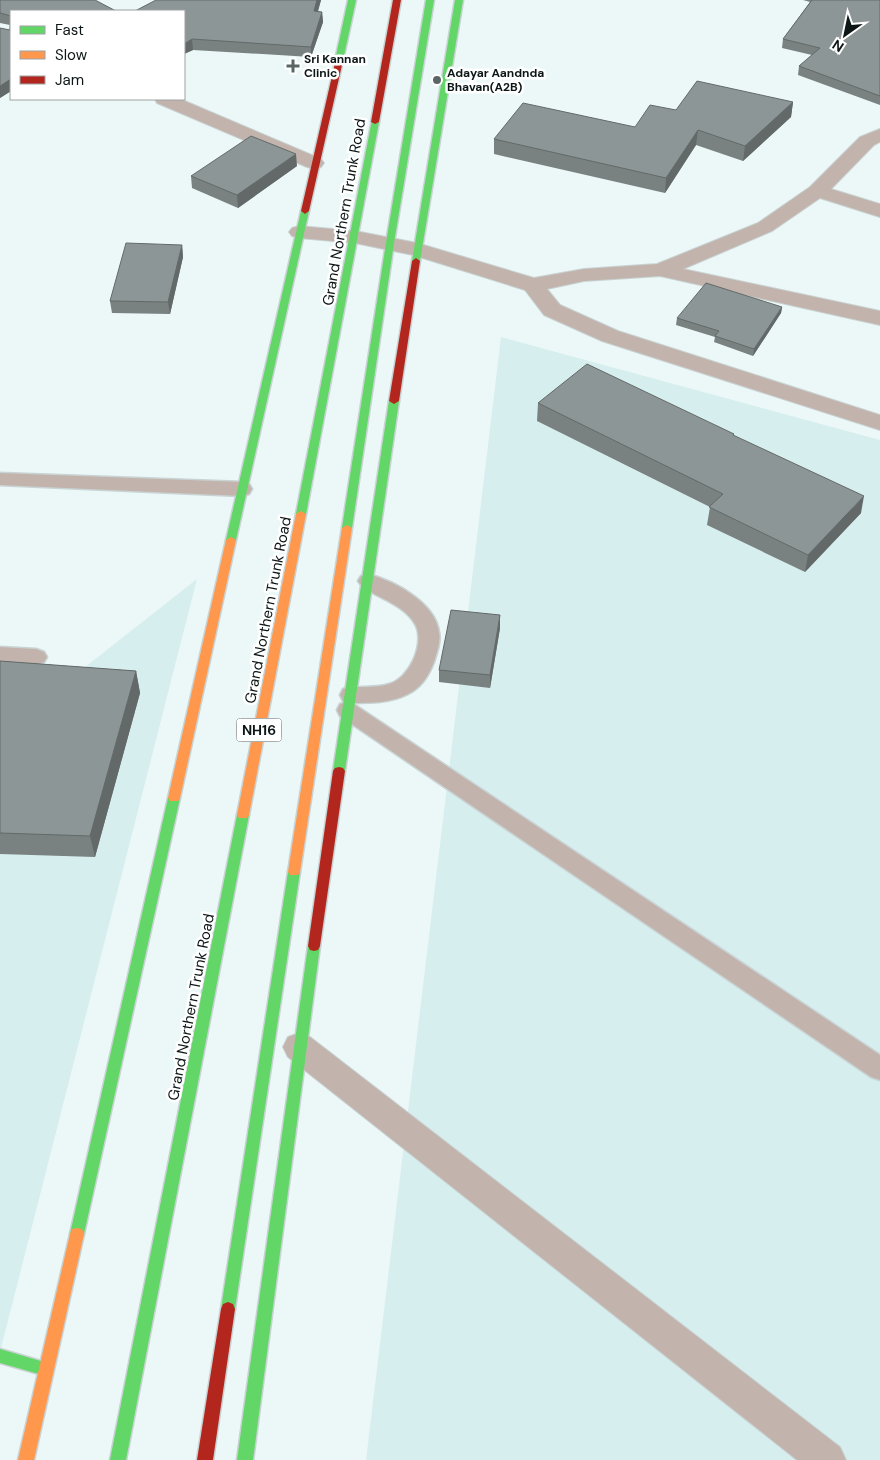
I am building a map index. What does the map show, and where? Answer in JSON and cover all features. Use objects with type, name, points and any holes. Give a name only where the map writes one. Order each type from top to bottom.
[{"type":"main road","points":[[26,1460],[314,163],[352,0]]},
{"type":"main road","name":"Grand Northern Trunk Road","points":[[118,1460],[355,237],[397,0]]},
{"type":"main road","points":[[205,1460],[390,244],[430,0]]},
{"type":"main road","points":[[244,1460],[299,1047],[417,249],[459,0]]},
{"type":"main road","points":[[0,1356],[46,1368]]},
{"type":"street","points":[[166,100],[314,163]]},
{"type":"street","points":[[660,270],[765,227],[817,191],[868,142],[880,135]]},
{"type":"street","points":[[817,191],[880,211]]},
{"type":"street","points":[[299,232],[355,237],[417,249],[533,285],[584,275],[660,270],[880,318]]},
{"type":"street","points":[[533,285],[552,310],[610,336],[880,423]]},
{"type":"street","points":[[299,1047],[827,1460]]},
{"type":"lane","points":[[0,480],[242,489]]},
{"type":"lane","points":[[350,703],[387,694],[404,687],[417,676],[430,633],[423,617],[411,605],[368,581]]},
{"type":"lane","points":[[0,655],[36,657]]},
{"type":"lane","points":[[350,703],[880,1069]]},
{"type":"shaded area","points":[[501,337],[880,440],[880,1460],[366,1460]]},
{"type":"shaded area","points":[[197,579],[0,1352],[0,734]]},
{"type":"building","points":[[0,0],[95,0],[114,10],[10,10],[10,16],[0,13]]},
{"type":"building","points":[[156,0],[317,0],[314,11],[322,12],[311,47],[192,39],[185,43],[185,10],[137,10]]},
{"type":"building","points":[[812,0],[880,0],[880,96],[799,66],[820,48],[783,39]]},
{"type":"building","points":[[0,28],[10,30],[10,80],[0,86]]},
{"type":"building","points":[[697,81],[793,102],[745,146],[698,130],[666,178],[494,139],[523,103],[635,127],[650,105],[676,110]]},
{"type":"building","points":[[251,136],[296,154],[237,195],[191,176]]},
{"type":"building","points":[[126,243],[182,245],[168,302],[110,301]]},
{"type":"building","points":[[706,283],[782,307],[754,349],[715,336],[719,331],[677,318]]},
{"type":"building","points":[[587,364],[864,496],[808,555],[709,507],[723,494],[538,403]]},
{"type":"building","points":[[451,610],[500,615],[490,675],[439,670]]},
{"type":"building","points":[[0,661],[136,671],[90,836],[0,833]]},
{"type":"traffic: fast","points":[[338,65],[352,0]]},
{"type":"traffic: fast","points":[[347,528],[390,243],[430,0]]},
{"type":"traffic: fast","points":[[416,261],[459,0]]},
{"type":"traffic: fast","points":[[301,514],[375,122]]},
{"type":"traffic: fast","points":[[231,540],[305,211]]},
{"type":"traffic: fast","points":[[339,771],[394,401]]},
{"type":"traffic: fast","points":[[77,1234],[174,798]]},
{"type":"traffic: fast","points":[[118,1460],[243,815]]},
{"type":"traffic: fast","points":[[228,1309],[294,872]]},
{"type":"traffic: fast","points":[[245,1460],[314,946]]},
{"type":"traffic: fast","points":[[0,1356],[46,1369]]},
{"type":"traffic: slow","points":[[243,815],[301,514]]},
{"type":"traffic: slow","points":[[294,872],[347,528]]},
{"type":"traffic: slow","points":[[174,798],[231,540]]},
{"type":"traffic: slow","points":[[26,1460],[77,1234]]},
{"type":"traffic: jam","points":[[375,122],[397,0]]},
{"type":"traffic: jam","points":[[305,211],[338,65]]},
{"type":"traffic: jam","points":[[394,401],[416,261]]},
{"type":"traffic: jam","points":[[314,946],[339,771]]},
{"type":"traffic: jam","points":[[205,1460],[228,1309]]},
{"type":"place","name":"Sri Kannan Clinic","points":[[293,66]]},
{"type":"place","name":"Adayar Aandnda Bhavan(A2B)","points":[[437,80]]}]
